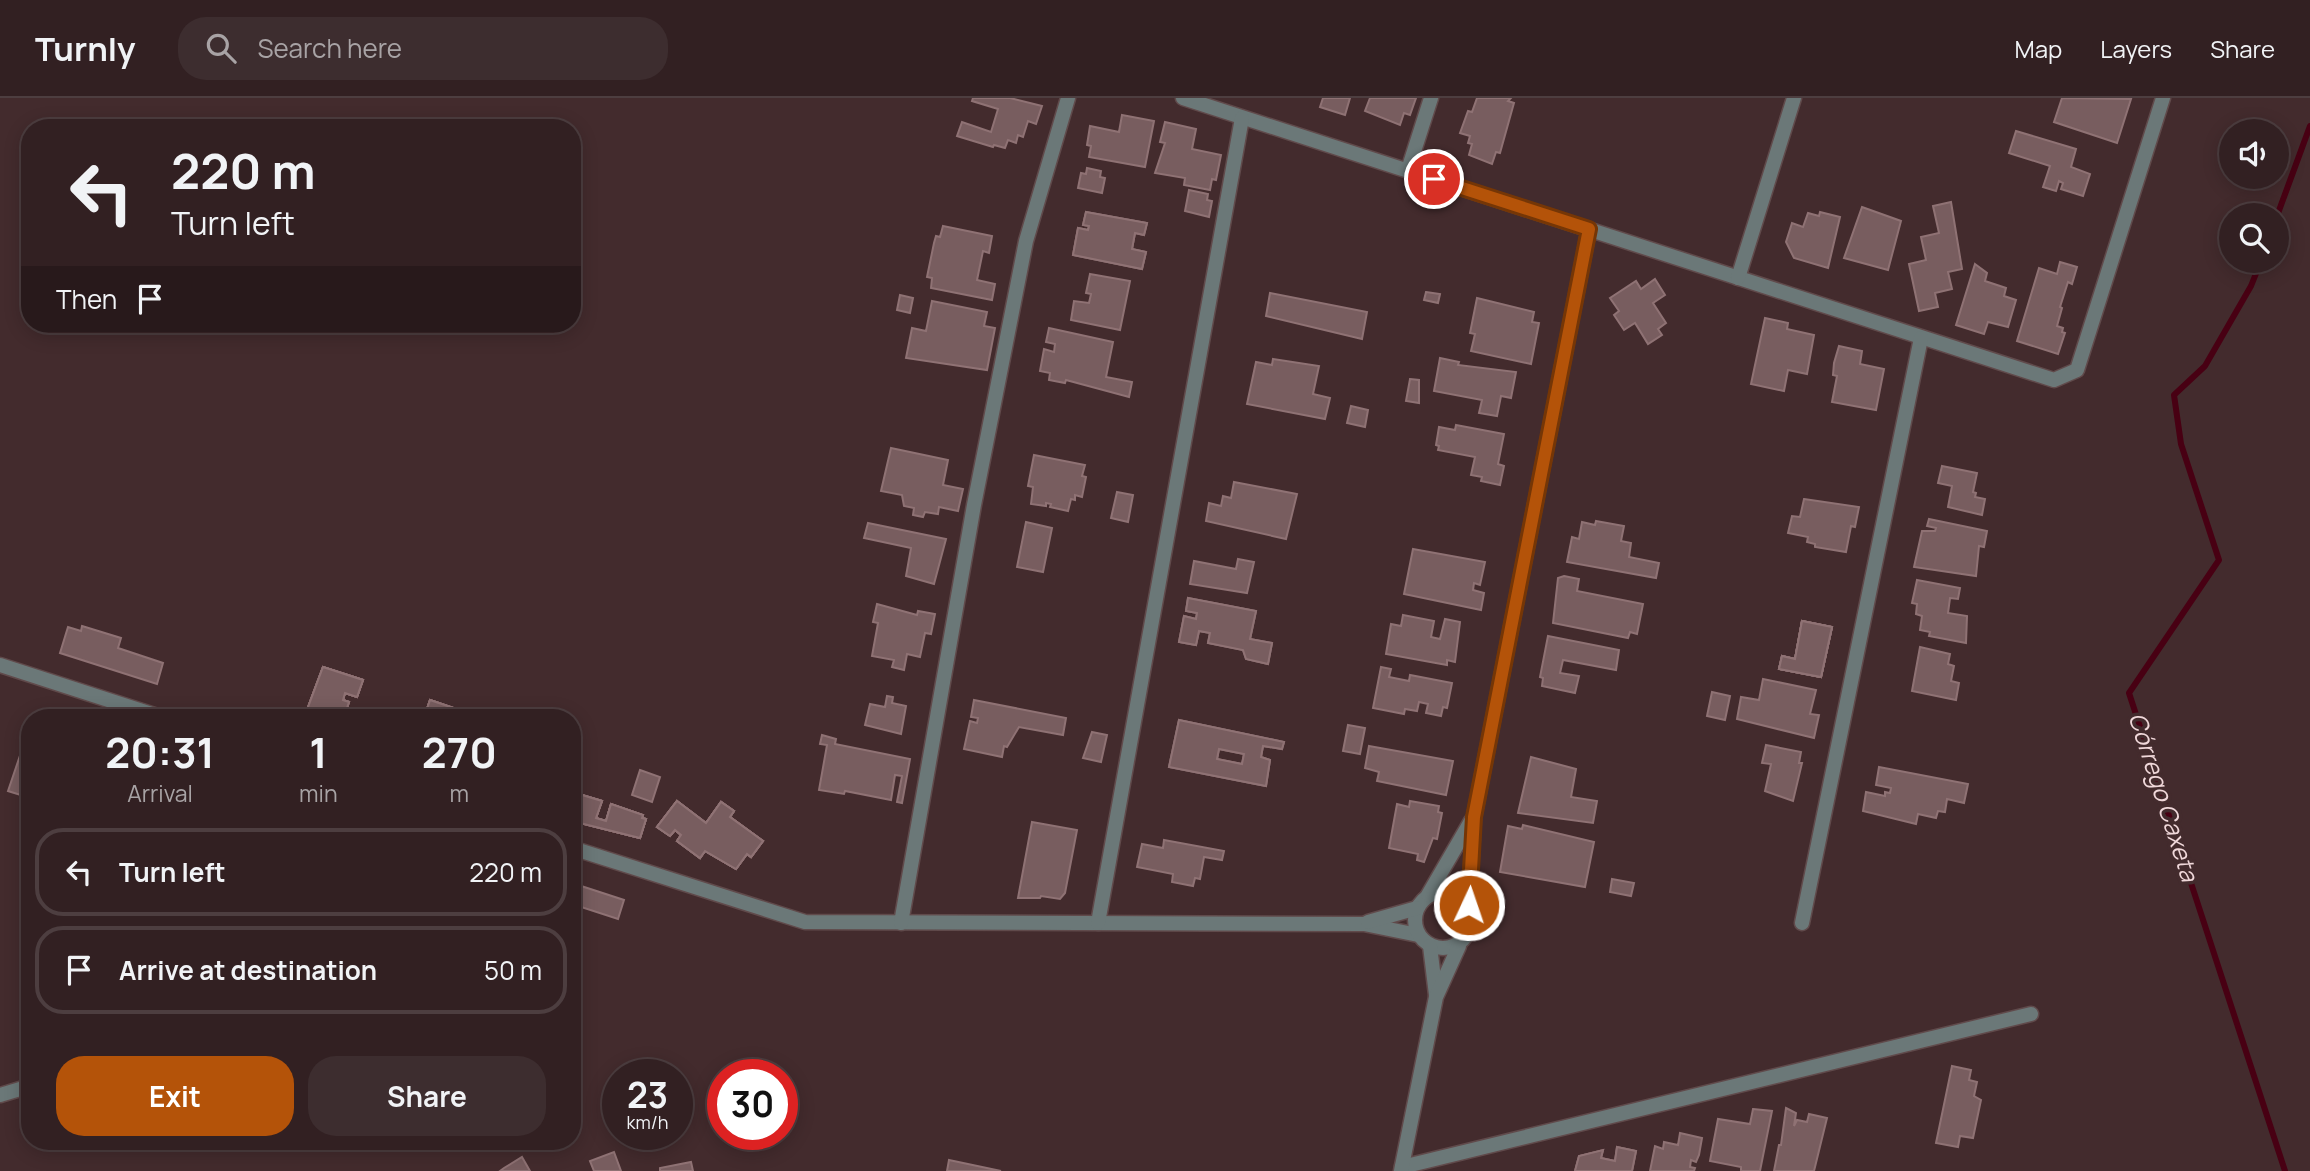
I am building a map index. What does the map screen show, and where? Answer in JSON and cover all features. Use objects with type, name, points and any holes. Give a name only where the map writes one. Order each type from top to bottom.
[{"type":"street","points":[[901,923],[974,505],[1026,241],[1068,98]]},
{"type":"street","points":[[1183,98],[2054,380],[2077,370],[2163,98]]},
{"type":"street","points":[[1408,170],[1432,98]]},
{"type":"street","points":[[1738,278],[1794,98]]},
{"type":"street","points":[[1098,923],[1242,118]]},
{"type":"street","points":[[1589,229],[1474,817],[1469,905],[1472,927],[1459,946],[1436,997],[1402,1169],[2031,1014]]},
{"type":"street","points":[[1802,923],[1921,338]]},
{"type":"street","points":[[0,665],[136,709]]},
{"type":"street","points":[[1363,924],[1417,908],[1428,895],[1474,817]]},
{"type":"street","points":[[581,851],[805,922],[1363,924],[1418,935]]},
{"type":"street","points":[[1428,895],[1451,891],[1469,905]]},
{"type":"street","points":[[1417,908],[1415,926],[1418,935],[1430,946],[1442,950],[1459,946]]},
{"type":"street","points":[[1430,946],[1436,997]]},
{"type":"street","points":[[0,1095],[21,1089]]},
{"type":"building","points":[[973,98],[1010,98],[1042,106],[1036,124],[1028,121],[1023,137],[1018,135],[1016,143],[1008,140],[1005,148],[993,147],[957,136],[962,122],[991,132],[998,109],[972,101]]},
{"type":"building","points":[[1323,98],[1350,98],[1345,115],[1320,107]]},
{"type":"building","points":[[1370,98],[1416,98],[1410,115],[1404,113],[1400,125],[1365,111]]},
{"type":"building","points":[[1477,98],[1511,98],[1508,101],[1514,103],[1500,153],[1496,152],[1492,164],[1469,155],[1472,144],[1468,143],[1470,136],[1460,133],[1468,111],[1472,112]]},
{"type":"building","points":[[2062,98],[2131,99],[2117,143],[2054,122]]},
{"type":"building","points":[[1122,115],[1154,121],[1145,167],[1089,157],[1091,146],[1087,145],[1090,126],[1119,132]]},
{"type":"building","points":[[1165,122],[1196,129],[1192,149],[1221,155],[1216,180],[1212,179],[1210,190],[1184,185],[1185,178],[1155,173],[1165,143],[1160,142]]},
{"type":"building","points":[[2016,131],[2076,149],[2071,167],[2090,174],[2083,196],[2061,189],[2063,183],[2059,181],[2056,191],[2043,187],[2050,166],[2009,153]]},
{"type":"building","points":[[1087,168],[1101,171],[1100,177],[1105,178],[1102,193],[1078,188],[1081,173],[1086,174]]},
{"type":"building","points":[[1189,190],[1208,194],[1207,200],[1212,201],[1209,217],[1185,211]]},
{"type":"building","points":[[1951,202],[1962,269],[1948,272],[1952,289],[1935,293],[1938,307],[1919,311],[1909,264],[1926,260],[1921,237],[1939,233],[1933,206]]},
{"type":"building","points":[[1862,207],[1901,221],[1888,270],[1844,258]]},
{"type":"building","points":[[1086,212],[1147,223],[1144,235],[1135,233],[1132,249],[1146,252],[1142,269],[1073,255],[1078,228],[1088,230],[1089,226],[1083,225]]},
{"type":"building","points":[[1086,212],[1147,223],[1144,235],[1135,233],[1132,249],[1146,252],[1142,269],[1073,255],[1078,228],[1088,230],[1089,226],[1083,225]]},
{"type":"building","points":[[1820,212],[1840,217],[1828,268],[1794,258],[1786,242],[1792,223],[1803,227],[1808,213],[1819,216]]},
{"type":"building","points":[[943,226],[992,236],[989,253],[983,251],[977,280],[995,284],[992,300],[931,288],[932,278],[927,277],[936,236],[940,237]]},
{"type":"building","points":[[2060,262],[2077,267],[2072,284],[2068,282],[2060,307],[2062,308],[2057,326],[2063,328],[2062,332],[2065,333],[2058,354],[2017,341],[2039,268],[2057,274]]},
{"type":"building","points":[[1975,264],[1987,273],[1985,281],[2006,288],[2004,296],[2016,300],[2008,327],[1988,322],[1984,334],[1956,325]]},
{"type":"building","points":[[1090,274],[1130,281],[1120,330],[1071,320],[1074,301],[1089,303],[1091,294],[1086,293]]},
{"type":"building","points":[[1655,279],[1665,295],[1653,303],[1666,323],[1658,329],[1662,335],[1648,344],[1635,323],[1624,330],[1614,315],[1619,311],[1610,298],[1636,281],[1641,289]]},
{"type":"building","points":[[1426,292],[1440,294],[1438,303],[1424,300]]},
{"type":"building","points":[[1270,293],[1367,312],[1362,339],[1266,316]]},
{"type":"building","points":[[900,295],[913,298],[910,313],[897,310]]},
{"type":"building","points":[[1477,298],[1534,312],[1532,322],[1539,323],[1531,364],[1471,351],[1475,334],[1470,333]]},
{"type":"building","points":[[932,301],[987,312],[984,326],[995,328],[987,370],[906,358],[912,328],[926,331]]},
{"type":"building","points":[[1765,318],[1788,323],[1787,329],[1814,335],[1807,374],[1788,370],[1784,391],[1751,384]]},
{"type":"building","points":[[1049,328],[1113,342],[1106,377],[1132,382],[1129,397],[1066,380],[1065,383],[1049,380],[1050,373],[1040,371],[1044,349],[1054,352],[1055,344],[1046,342]]},
{"type":"building","points":[[1839,346],[1862,351],[1860,364],[1884,369],[1876,410],[1832,402],[1837,376],[1833,375],[1834,363]]},
{"type":"building","points":[[1440,358],[1459,362],[1458,365],[1516,372],[1511,398],[1501,396],[1497,416],[1479,413],[1482,400],[1434,391]]},
{"type":"building","points":[[1273,359],[1319,366],[1313,394],[1330,398],[1325,419],[1247,404],[1256,362],[1272,365]]},
{"type":"building","points":[[1410,379],[1419,380],[1419,403],[1406,401]]},
{"type":"building","points":[[1351,406],[1368,410],[1365,427],[1347,423]]},
{"type":"building","points":[[1456,425],[1504,434],[1498,464],[1504,466],[1500,485],[1481,481],[1482,477],[1471,475],[1475,457],[1438,450],[1439,446],[1436,445],[1439,427],[1455,430]]},
{"type":"building","points":[[891,448],[948,460],[943,485],[963,489],[958,511],[939,507],[938,514],[925,512],[923,517],[913,515],[914,508],[904,506],[902,495],[881,491]]},
{"type":"building","points":[[1034,455],[1085,465],[1082,476],[1086,477],[1082,497],[1075,495],[1075,500],[1071,499],[1068,511],[1050,507],[1051,504],[1046,503],[1046,506],[1031,504],[1033,487],[1028,486]]},
{"type":"building","points":[[1942,466],[1977,473],[1973,492],[1976,493],[1975,497],[1985,499],[1982,515],[1948,507],[1952,486],[1938,483]]},
{"type":"building","points":[[1234,482],[1297,494],[1286,539],[1206,521],[1209,503],[1221,506],[1223,496],[1231,498]]},
{"type":"building","points":[[1117,492],[1133,495],[1128,522],[1111,518]]},
{"type":"building","points":[[1804,499],[1859,507],[1855,527],[1851,526],[1846,552],[1815,547],[1815,544],[1807,542],[1808,537],[1788,533],[1792,516],[1800,517]]},
{"type":"building","points":[[1929,519],[1987,531],[1984,547],[1979,546],[1976,576],[1914,567],[1922,531],[1935,531],[1936,528],[1927,526]]},
{"type":"building","points":[[1596,521],[1624,526],[1621,541],[1631,543],[1629,557],[1659,563],[1656,578],[1567,562],[1572,537],[1579,539],[1582,522],[1595,525]]},
{"type":"building","points":[[1026,522],[1052,528],[1043,572],[1017,567]]},
{"type":"building","points":[[868,523],[946,539],[934,584],[906,576],[911,548],[864,538]]},
{"type":"building","points":[[1413,549],[1485,562],[1480,585],[1474,583],[1473,590],[1484,593],[1481,610],[1404,594]]},
{"type":"building","points":[[1238,559],[1254,562],[1247,593],[1190,584],[1194,561],[1236,569]]},
{"type":"building","points":[[1564,576],[1579,579],[1577,591],[1643,604],[1637,634],[1630,632],[1628,638],[1553,623],[1558,578]]},
{"type":"building","points":[[1917,580],[1960,588],[1958,599],[1950,598],[1948,613],[1967,616],[1966,643],[1929,636],[1930,632],[1920,630],[1922,616],[1916,614],[1917,604],[1912,603]]},
{"type":"building","points":[[1188,598],[1256,611],[1250,639],[1272,643],[1268,664],[1246,659],[1243,650],[1208,643],[1210,633],[1199,631],[1196,645],[1179,642],[1184,616],[1196,619],[1197,613],[1186,611]]},
{"type":"building","points":[[1188,598],[1256,611],[1250,639],[1272,643],[1268,664],[1246,659],[1243,650],[1208,643],[1210,633],[1199,631],[1196,645],[1179,642],[1184,616],[1196,619],[1197,613],[1186,611]]},
{"type":"building","points":[[877,604],[917,615],[918,611],[935,614],[931,634],[925,633],[920,657],[907,654],[904,670],[892,667],[894,660],[872,656],[878,623],[873,622]]},
{"type":"building","points":[[1403,615],[1434,621],[1431,637],[1440,639],[1445,619],[1460,622],[1455,662],[1447,660],[1447,665],[1386,654],[1391,624],[1401,626]]},
{"type":"building","points":[[1802,621],[1832,627],[1821,677],[1779,669],[1782,656],[1795,659]]},
{"type":"building","points":[[1802,621],[1832,627],[1821,677],[1779,669],[1782,656],[1795,659]]},
{"type":"building","points":[[1802,621],[1832,627],[1821,677],[1779,669],[1782,656],[1795,659]]},
{"type":"building","points":[[1802,621],[1832,627],[1821,677],[1779,669],[1782,656],[1795,659]]},
{"type":"building","points":[[1802,621],[1832,627],[1821,677],[1779,669],[1782,656],[1795,659]]},
{"type":"building","points":[[82,626],[121,638],[118,648],[163,663],[157,684],[60,653],[68,627],[81,631]]},
{"type":"building","points":[[1548,636],[1619,650],[1616,670],[1563,660],[1560,673],[1579,676],[1575,693],[1542,686],[1543,678],[1540,677]]},
{"type":"building","points":[[1920,647],[1950,654],[1948,664],[1954,666],[1951,681],[1959,683],[1956,700],[1912,691]]},
{"type":"building","points":[[323,667],[363,680],[357,697],[345,693],[343,700],[349,702],[347,708],[350,709],[307,709]]},
{"type":"building","points":[[323,667],[363,680],[357,697],[345,693],[343,700],[349,702],[347,708],[350,709],[307,709]]},
{"type":"building","points":[[323,667],[363,680],[357,697],[345,693],[343,700],[349,702],[347,708],[350,709],[307,709]]},
{"type":"building","points":[[323,667],[363,680],[357,697],[345,693],[343,700],[349,702],[347,708],[350,709],[307,709]]},
{"type":"building","points":[[323,667],[363,680],[357,697],[345,693],[343,700],[349,702],[347,708],[350,709],[307,709]]},
{"type":"building","points":[[1381,667],[1391,669],[1389,677],[1409,681],[1410,675],[1452,683],[1447,708],[1443,707],[1441,716],[1426,713],[1428,704],[1419,702],[1417,711],[1405,709],[1404,714],[1373,708]]},
{"type":"building","points":[[1763,679],[1816,690],[1810,714],[1819,715],[1814,738],[1737,719],[1741,697],[1759,700]]},
{"type":"building","points":[[1712,692],[1730,696],[1725,720],[1707,716]]},
{"type":"building","points":[[887,696],[893,697],[892,703],[906,706],[901,734],[865,725],[870,704],[885,707]]},
{"type":"building","points":[[430,700],[456,709],[427,709]]},
{"type":"building","points":[[430,700],[456,709],[427,709]]},
{"type":"building","points":[[430,700],[456,709],[427,709]]},
{"type":"building","points":[[430,700],[456,709],[427,709]]},
{"type":"building","points":[[430,700],[456,709],[427,709]]},
{"type":"building","points":[[974,700],[1066,718],[1063,735],[1019,727],[1007,747],[1004,746],[1002,757],[964,749],[970,721],[977,723],[978,718],[971,717]]},
{"type":"building","points":[[1179,720],[1284,742],[1282,749],[1263,746],[1261,757],[1270,760],[1266,786],[1169,767]],"holes":[[[1219,749],[1244,754],[1242,764],[1217,759]]]},
{"type":"building","points":[[1179,720],[1284,742],[1282,749],[1263,746],[1261,757],[1270,760],[1266,786],[1169,767]],"holes":[[[1219,749],[1244,754],[1242,764],[1217,759]]]},
{"type":"building","points":[[1348,725],[1365,728],[1360,754],[1343,751]]},
{"type":"building","points":[[1092,732],[1107,735],[1101,762],[1083,758]]},
{"type":"building","points":[[822,735],[836,739],[835,744],[910,759],[902,803],[897,802],[902,776],[895,775],[891,800],[845,791],[844,794],[819,790],[827,745],[820,744]]},
{"type":"building","points":[[1766,745],[1801,752],[1799,763],[1802,763],[1793,801],[1765,791],[1771,764],[1762,763]]},
{"type":"building","points":[[1369,746],[1453,761],[1446,795],[1377,781],[1379,772],[1365,768]]},
{"type":"building","points":[[21,753],[21,795],[8,791]]},
{"type":"building","points":[[1531,757],[1576,769],[1571,797],[1597,801],[1593,823],[1518,813]]},
{"type":"building","points":[[1879,767],[1968,784],[1964,803],[1947,799],[1945,812],[1938,811],[1936,818],[1918,814],[1916,824],[1863,811],[1866,792],[1885,796],[1885,792],[1890,793],[1891,788],[1876,785]]},
{"type":"building","points":[[640,770],[660,777],[652,802],[632,795]]},
{"type":"building","points":[[581,795],[602,801],[596,818],[606,821],[611,804],[643,815],[642,818],[646,819],[640,838],[581,823]]},
{"type":"building","points":[[581,795],[602,801],[596,818],[606,821],[611,804],[643,815],[642,818],[646,819],[640,838],[581,823]]},
{"type":"building","points":[[581,795],[602,801],[596,818],[606,821],[611,804],[643,815],[642,818],[646,819],[640,838],[581,823]]},
{"type":"building","points":[[581,795],[602,801],[596,818],[606,821],[611,804],[643,815],[642,818],[646,819],[640,838],[581,823]]},
{"type":"building","points":[[581,795],[602,801],[596,818],[606,821],[611,804],[643,815],[642,818],[646,819],[640,838],[581,823]]},
{"type":"building","points":[[677,801],[706,823],[721,802],[734,811],[730,817],[763,841],[751,857],[747,854],[736,869],[705,851],[700,858],[677,841],[681,835],[675,830],[670,836],[657,827]]},
{"type":"building","points":[[677,801],[706,823],[721,802],[734,811],[730,817],[763,841],[751,857],[747,854],[736,869],[705,851],[700,858],[677,841],[681,835],[675,830],[670,836],[657,827]]},
{"type":"building","points":[[677,801],[706,823],[721,802],[734,811],[730,817],[763,841],[751,857],[747,854],[736,869],[705,851],[700,858],[677,841],[681,835],[675,830],[670,836],[657,827]]},
{"type":"building","points":[[677,801],[706,823],[721,802],[734,811],[730,817],[763,841],[751,857],[747,854],[736,869],[705,851],[700,858],[677,841],[681,835],[675,830],[670,836],[657,827]]},
{"type":"building","points":[[677,801],[706,823],[721,802],[734,811],[730,817],[763,841],[751,857],[747,854],[736,869],[705,851],[700,858],[677,841],[681,835],[675,830],[670,836],[657,827]]},
{"type":"building","points":[[1410,801],[1439,806],[1438,812],[1442,813],[1437,839],[1433,838],[1424,862],[1417,860],[1418,854],[1389,848],[1397,804],[1409,807]]},
{"type":"building","points":[[1032,822],[1077,830],[1065,893],[1060,899],[1041,896],[1018,898]]},
{"type":"building","points":[[1523,825],[1594,842],[1585,887],[1500,872],[1508,826],[1522,829]]},
{"type":"building","points":[[1164,840],[1224,851],[1222,860],[1204,857],[1200,879],[1195,878],[1193,886],[1172,882],[1173,874],[1137,867],[1142,844],[1163,848]]},
{"type":"building","points":[[1612,879],[1634,883],[1631,896],[1610,892]]},
{"type":"building","points":[[581,886],[624,900],[618,919],[581,907]]},
{"type":"building","points":[[1952,1066],[1971,1070],[1969,1080],[1977,1082],[1974,1096],[1981,1100],[1973,1138],[1960,1136],[1958,1147],[1936,1143]]},
{"type":"building","points":[[1786,1108],[1796,1113],[1794,1126],[1797,1120],[1807,1122],[1809,1114],[1827,1118],[1814,1171],[1774,1171]]},
{"type":"building","points":[[1753,1109],[1772,1111],[1760,1171],[1741,1171],[1741,1167],[1710,1161],[1718,1119],[1750,1124]]},
{"type":"building","points":[[1680,1133],[1702,1138],[1696,1162],[1691,1160],[1690,1167],[1695,1168],[1694,1171],[1650,1171],[1655,1146],[1663,1149],[1664,1142],[1678,1145]]},
{"type":"building","points":[[1617,1147],[1636,1151],[1632,1171],[1575,1171],[1579,1156],[1603,1150],[1601,1158],[1615,1161]]},
{"type":"building","points":[[1617,1147],[1636,1151],[1632,1171],[1575,1171],[1579,1156],[1603,1150],[1601,1158],[1615,1161]]},
{"type":"building","points":[[614,1152],[621,1171],[594,1171],[590,1161]]},
{"type":"building","points":[[522,1157],[530,1171],[500,1171],[504,1168]]},
{"type":"building","points":[[949,1160],[1001,1171],[947,1171]]},
{"type":"building","points":[[691,1162],[693,1171],[660,1171],[660,1168]]},
{"type":"waterway","name":"Córrego Caxeta","points":[[2282,203],[2310,126]]},
{"type":"waterway","name":"Córrego Caxeta","points":[[2256,273],[2205,366],[2174,395],[2181,444],[2219,560],[2129,693],[2285,1171]]},
{"type":"route","points":[[1434,179],[1589,229],[1474,817],[1469,905]]}]
